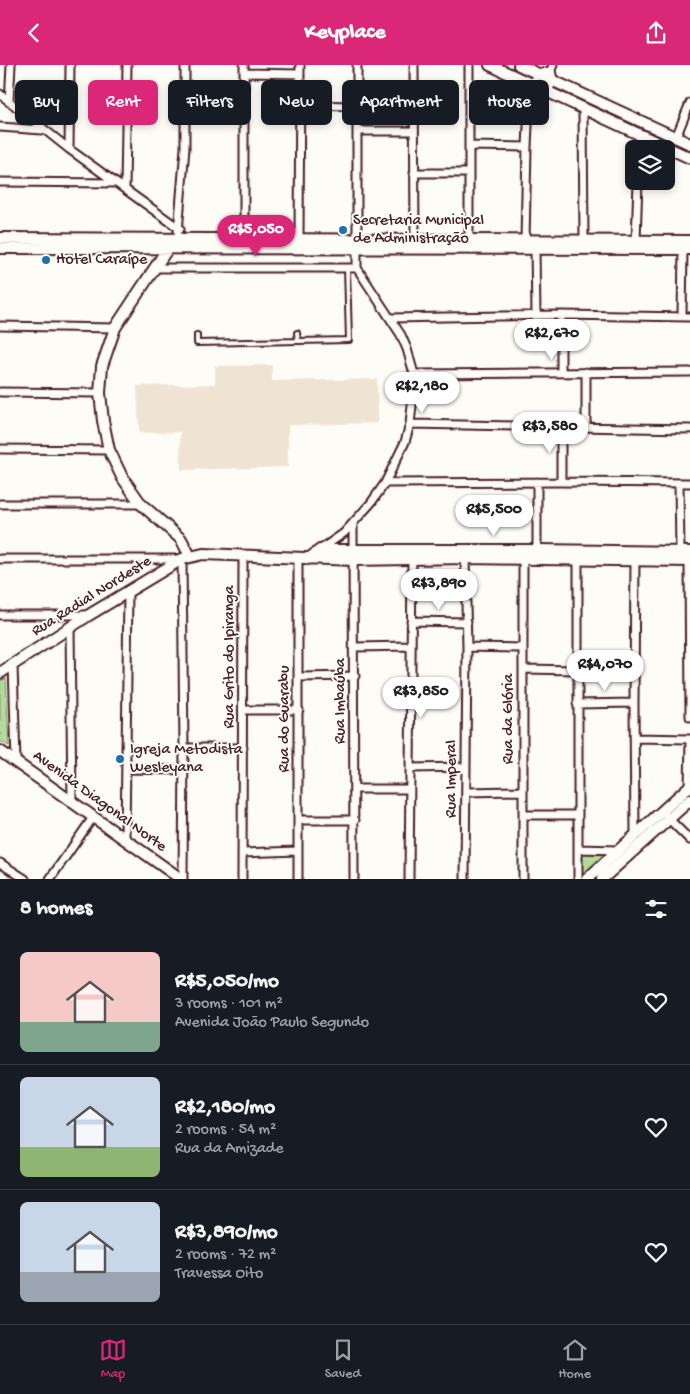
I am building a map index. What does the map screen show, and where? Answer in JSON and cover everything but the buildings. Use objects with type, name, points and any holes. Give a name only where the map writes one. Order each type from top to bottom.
[{"type":"street","points":[[9,101],[11,65]]},
{"type":"street","points":[[69,149],[70,65]]},
{"type":"street","points":[[125,189],[127,65]]},
{"type":"street","points":[[182,879],[186,558],[181,539],[141,504],[122,477],[109,450],[100,393],[102,366],[115,328],[180,229],[184,148],[185,65]]},
{"type":"street","points":[[300,65],[300,80]]},
{"type":"street","points":[[357,65],[357,80]]},
{"type":"street","points":[[414,65],[415,240]]},
{"type":"street","points":[[469,65],[469,241]]},
{"type":"street","points":[[490,65],[522,80]]},
{"type":"street","points":[[519,65],[538,74],[552,72],[690,144]]},
{"type":"street","points":[[244,239],[244,69],[300,74]]},
{"type":"street","points":[[549,88],[552,72]]},
{"type":"street","points":[[533,80],[538,74]]},
{"type":"street","points":[[549,93],[690,158]]},
{"type":"street","points":[[0,94],[43,130],[180,229]]},
{"type":"street","points":[[676,137],[690,103]]},
{"type":"street","points":[[583,109],[584,240]]},
{"type":"street","points":[[299,239],[300,125]]},
{"type":"street","points":[[303,559],[331,543],[354,523],[385,483],[405,442],[410,424],[414,374],[407,349],[391,318],[357,268],[357,125]]},
{"type":"street","points":[[526,241],[528,125]]},
{"type":"street","points":[[0,127],[43,130]]},
{"type":"street","points":[[357,131],[414,131]]},
{"type":"street","points":[[639,135],[639,140]]},
{"type":"street","points":[[469,146],[527,147]]},
{"type":"street","points":[[414,173],[469,173]]},
{"type":"street","points":[[0,182],[116,183]]},
{"type":"street","points":[[636,241],[638,190]]},
{"type":"street","points":[[0,238],[299,239],[356,244],[536,249],[688,246]]},
{"type":"street","points":[[0,248],[168,248],[356,244],[415,240],[636,241],[688,246]]},
{"type":"street","points":[[391,318],[536,315],[686,317],[688,246]]},
{"type":"street","points":[[536,249],[536,315]]},
{"type":"street","points":[[155,268],[357,268]]},
{"type":"street","points":[[561,315],[561,372]]},
{"type":"street","points":[[0,326],[115,328]]},
{"type":"street","points":[[586,372],[586,427]]},
{"type":"street","points":[[414,374],[690,372]]},
{"type":"street","points":[[0,392],[100,393]]},
{"type":"street","points":[[410,424],[690,429]]},
{"type":"street","points":[[561,482],[562,427]]},
{"type":"street","points":[[0,449],[109,450]]},
{"type":"street","points":[[537,482],[537,550]]},
{"type":"street","points":[[385,483],[690,483]]},
{"type":"street","points":[[320,550],[354,555],[412,559],[578,559],[685,551],[678,483]]},
{"type":"street","points":[[0,504],[141,504]]},
{"type":"street","name":"Rua Imbaúba","points":[[354,523],[354,879]]},
{"type":"street","points":[[354,555],[537,550],[635,555],[690,561],[690,717]]},
{"type":"street","name":"Rua Radial Nordeste","points":[[1,672],[89,615],[186,558],[204,553],[303,559],[354,555]]},
{"type":"street","points":[[635,555],[635,837]]},
{"type":"street","name":"Rua Grito do Ipiranga","points":[[242,879],[243,556]]},
{"type":"street","points":[[0,559],[186,558]]},
{"type":"street","name":"Rua Imperal","points":[[465,558],[467,622],[465,879]]},
{"type":"street","name":"Rua do Guarabu","points":[[298,879],[299,677],[303,559]]},
{"type":"street","points":[[409,879],[412,559]]},
{"type":"street","name":"Rua da Glória","points":[[523,559],[523,879]]},
{"type":"street","points":[[578,559],[578,879]]},
{"type":"street","points":[[125,839],[128,591]]},
{"type":"street","points":[[0,615],[89,615]]},
{"type":"street","points":[[411,621],[467,622]]},
{"type":"street","points":[[70,627],[72,801]]},
{"type":"street","points":[[355,647],[411,646]]},
{"type":"street","points":[[467,647],[523,648]]},
{"type":"street","points":[[13,665],[16,761]]},
{"type":"street","points":[[523,669],[577,670]]},
{"type":"street","points":[[299,677],[355,676]]},
{"type":"street","points":[[577,704],[634,703]]},
{"type":"street","points":[[244,711],[299,710]]},
{"type":"street","points":[[602,879],[666,815],[690,787],[690,740],[635,739]]},
{"type":"street","points":[[184,748],[243,748]]},
{"type":"street","name":"Avenida Diagonal Norte","points":[[0,751],[182,879]]},
{"type":"street","points":[[410,768],[466,767]]},
{"type":"street","points":[[126,769],[184,770]]},
{"type":"street","points":[[354,789],[410,789]]},
{"type":"street","points":[[466,792],[522,791]]},
{"type":"street","points":[[587,879],[635,837],[690,800]]},
{"type":"street","points":[[523,815],[578,815]]},
{"type":"street","points":[[666,815],[690,841]]},
{"type":"street","points":[[50,879],[94,816]]},
{"type":"street","points":[[298,820],[354,820]]},
{"type":"street","points":[[578,849],[619,850]]},
{"type":"street","points":[[242,853],[298,851]]},
{"type":"street","points":[[0,863],[25,879]]},
{"type":"lane","points":[[197,335],[197,343],[349,340],[347,268]]},
{"type":"lane","points":[[297,333],[298,341]]},
{"type":"shaded area","points":[[272,365],[272,381],[377,379],[378,423],[288,425],[288,467],[181,470],[180,432],[139,433],[137,386],[215,384],[215,366]]},
{"type":"green space","points":[[6,678],[9,746],[0,741],[0,681]]},
{"type":"green space","points":[[581,852],[607,855],[581,877]]},
{"type":"place","name":"Secretaria Municipal de Administração","points":[[343,230]]},
{"type":"place","name":"Hotel Caraípe","points":[[46,260]]},
{"type":"place","name":"Igreja Metodista Wesleyana","points":[[120,759]]}]
